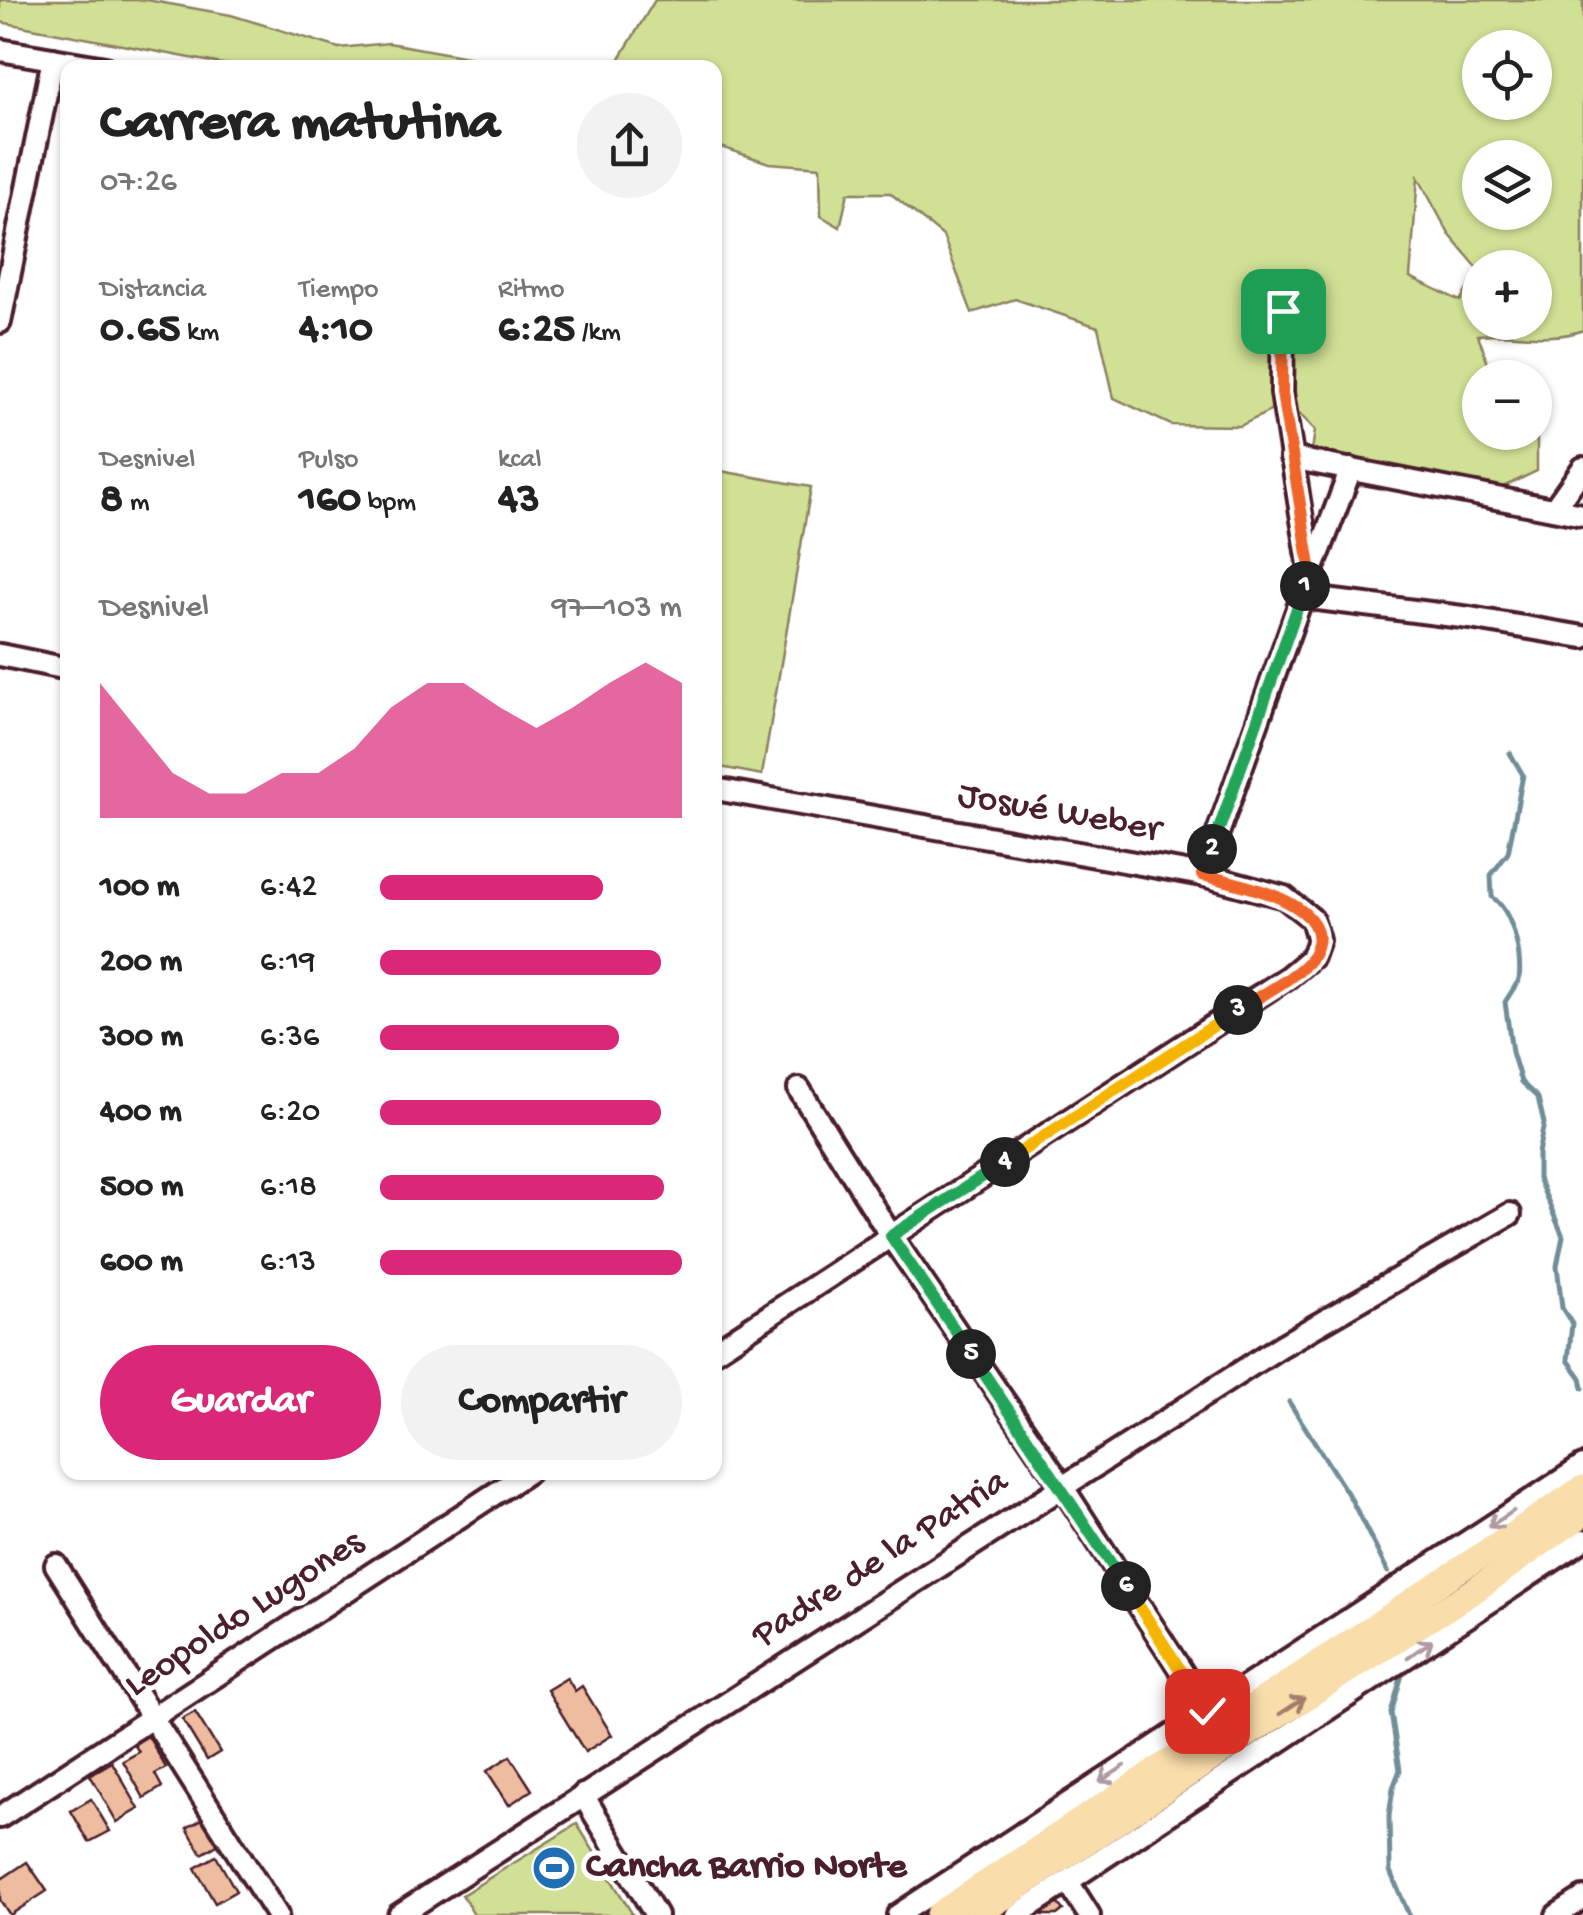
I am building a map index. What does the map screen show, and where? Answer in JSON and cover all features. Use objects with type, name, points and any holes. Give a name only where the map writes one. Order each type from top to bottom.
[{"type":"main road","points":[[938,1915],[1583,1488]]},
{"type":"main road","points":[[978,1915],[1474,1590],[1583,1514]]},
{"type":"street","points":[[0,50],[60,60]]},
{"type":"street","points":[[0,322],[53,59]]},
{"type":"street","points":[[1283,311],[1282,393],[1311,572]]},
{"type":"street","points":[[1291,458],[1583,515]]},
{"type":"street","points":[[1554,509],[1583,468]]},
{"type":"street","points":[[1202,875],[1352,469]]},
{"type":"street","points":[[1302,596],[1583,637]]},
{"type":"street","points":[[0,655],[60,667]]},
{"type":"street","name":"Josué Weber","points":[[722,790],[1202,875],[1284,897],[1312,919],[1318,940],[1312,957],[1288,977],[891,1236]]},
{"type":"street","points":[[800,1089],[891,1236],[1062,1486],[1207,1711]]},
{"type":"street","name":"Padre de la Patria","points":[[399,1915],[1281,1346],[1510,1214]]},
{"type":"street","points":[[722,1346],[891,1236]]},
{"type":"street","points":[[898,1915],[1583,1466]]},
{"type":"street","name":"Leopoldo Lugones","points":[[0,1817],[516,1480]]},
{"type":"street","points":[[1017,1915],[1583,1540]]},
{"type":"street","points":[[56,1565],[277,1915]]},
{"type":"street","points":[[582,1795],[656,1915]]},
{"type":"street","points":[[1068,1882],[1089,1915]]},
{"type":"street","points":[[1557,1915],[1583,1898]]},
{"type":"green space","points":[[0,0],[147,0],[231,15],[339,48],[389,43],[484,60],[201,60],[0,22]]},
{"type":"green space","points":[[655,0],[1583,0],[1583,330],[1552,336],[1552,250],[1462,250],[1449,234],[1418,177],[1410,277],[1460,301],[1462,298],[1462,340],[1480,340],[1487,360],[1462,360],[1462,450],[1537,450],[1537,471],[1495,491],[1439,499],[1388,474],[1358,487],[1310,465],[1315,430],[1288,402],[1240,426],[1171,425],[1114,398],[1098,327],[1015,299],[972,313],[943,236],[890,193],[848,193],[840,227],[821,216],[820,167],[769,163],[722,147],[722,60],[619,60]]},
{"type":"green space","points":[[722,471],[811,487],[762,775],[722,767]]},
{"type":"green space","name":"Cancha Barrio Norte","points":[[577,1824],[633,1915],[474,1915],[462,1895]]},
{"type":"building","points":[[567,1678],[575,1691],[582,1686],[612,1735],[585,1752],[547,1690]]},
{"type":"building","points":[[195,1712],[220,1752],[207,1760],[182,1719]]},
{"type":"building","points":[[148,1736],[166,1768],[155,1774],[162,1787],[144,1798],[123,1761],[139,1752],[134,1744]]},
{"type":"building","points":[[510,1756],[532,1790],[509,1805],[487,1771]]},
{"type":"building","points":[[112,1762],[139,1809],[117,1822],[90,1775]]},
{"type":"building","points":[[91,1799],[110,1831],[89,1842],[71,1811]]},
{"type":"building","points":[[207,1816],[222,1842],[202,1854],[187,1828]]},
{"type":"building","points":[[216,1856],[236,1891],[215,1903],[195,1868]]},
{"type":"building","points":[[27,1862],[47,1891],[10,1915],[0,1900],[0,1880]]},
{"type":"building","points":[[1053,1898],[1063,1910],[1057,1915],[1043,1915],[1038,1908]]},
{"type":"waterway","points":[[1510,753],[1523,775],[1508,853],[1491,875],[1492,897],[1511,923],[1517,947],[1519,980],[1505,1002],[1512,1052],[1521,1082],[1538,1098],[1544,1123],[1538,1178],[1563,1236],[1557,1266],[1562,1308],[1572,1324],[1568,1360],[1583,1388]]},
{"type":"waterway","points":[[1289,1402],[1351,1499],[1388,1572]]},
{"type":"waterway","points":[[1403,1671],[1391,1713],[1400,1770],[1389,1816],[1390,1871],[1409,1915]]},
{"type":"place","name":"Cancha Barrio Norte","points":[[554,1868]]},
{"type":"route","points":[[1207,1711],[1062,1486],[891,1236],[1288,977],[1312,957],[1318,940],[1312,919],[1284,897],[1202,875],[1311,572],[1282,393],[1283,311]]}]
